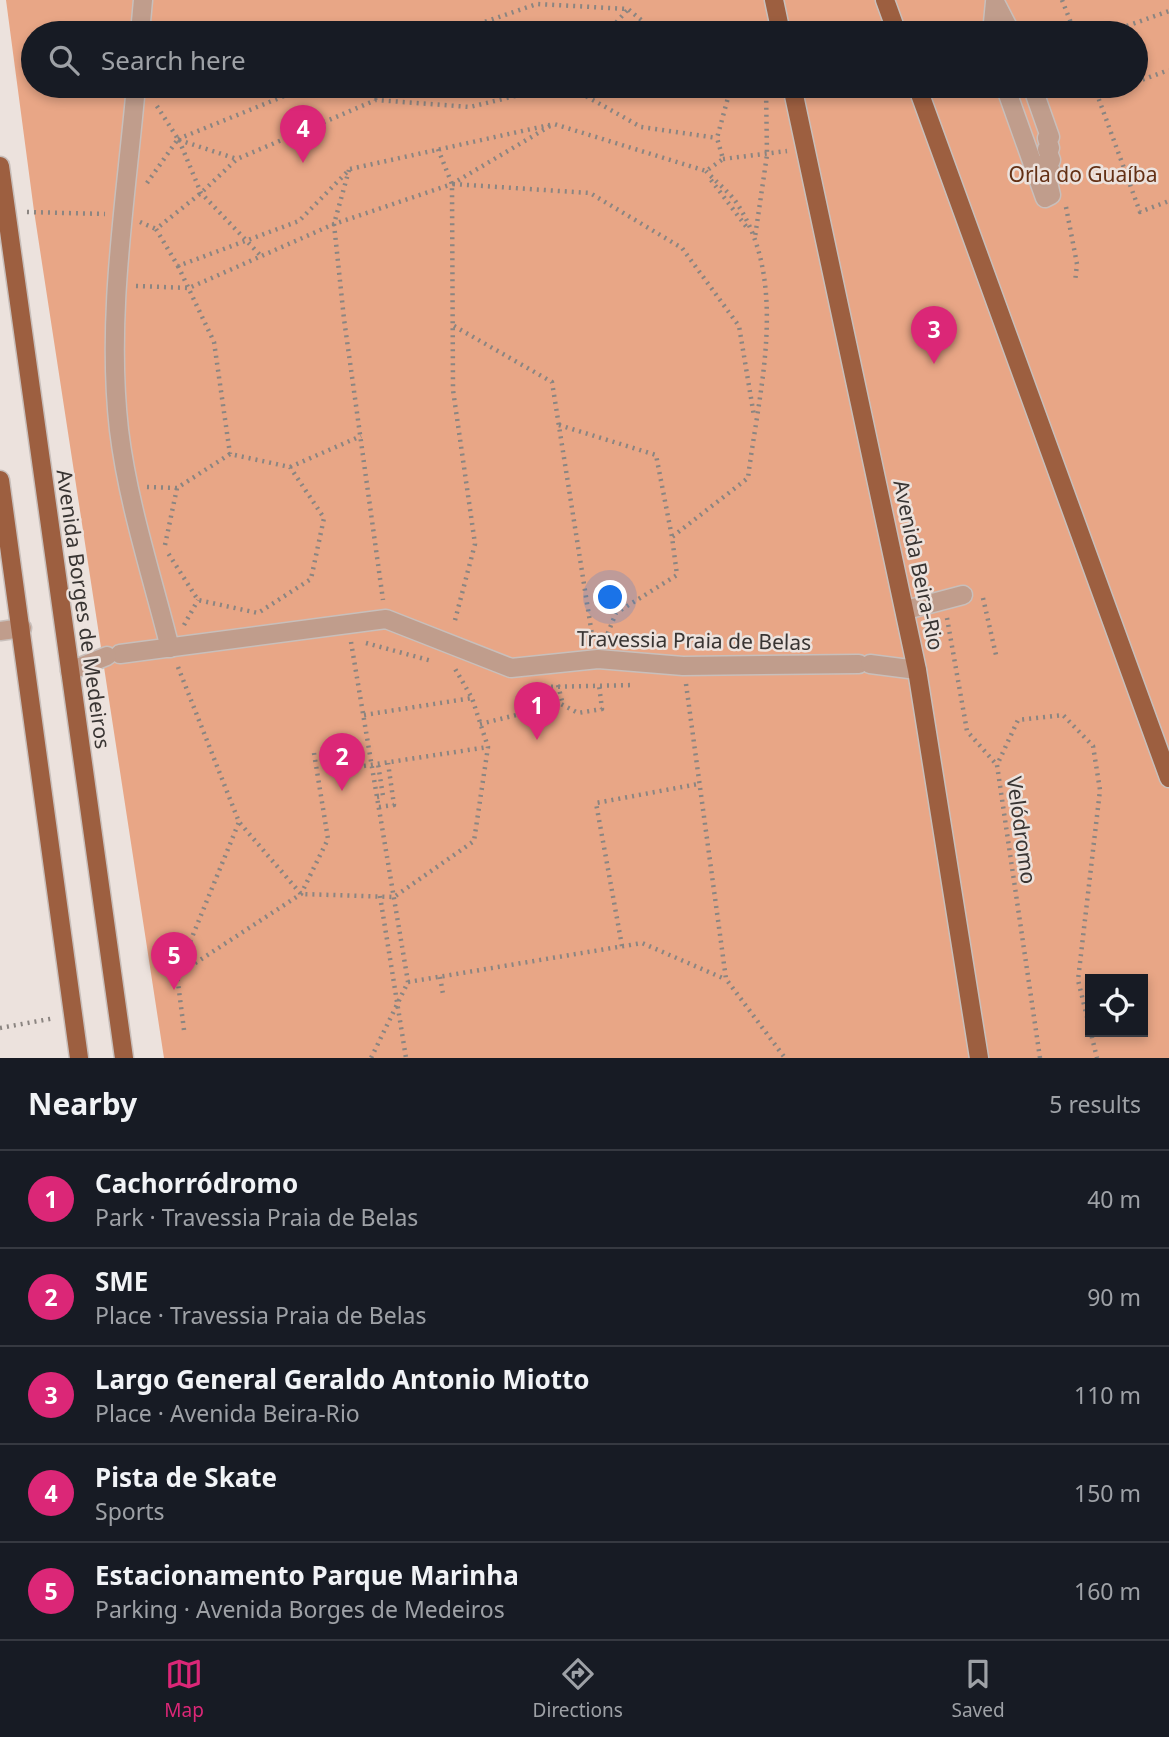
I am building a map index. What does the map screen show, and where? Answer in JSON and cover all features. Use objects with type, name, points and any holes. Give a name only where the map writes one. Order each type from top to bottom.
[{"type":"main road","points":[[774,0],[778,21]]},
{"type":"main road","points":[[885,0],[893,21]]},
{"type":"main road","name":"Avenida Beira-Rio","points":[[795,98],[906,610],[979,1058]]},
{"type":"main road","points":[[920,98],[1169,778]]},
{"type":"main road","name":"Avenida Borges de Medeiros","points":[[0,166],[124,1058]]},
{"type":"main road","points":[[0,480],[79,1058]]},
{"type":"street","points":[[142,21],[144,0]]},
{"type":"street","points":[[993,21],[995,2],[1005,21]]},
{"type":"street","points":[[135,98],[117,286],[116,390],[130,486],[173,656]]},
{"type":"street","points":[[1009,98],[1045,198],[1051,195],[1046,174],[1051,172],[1047,161],[1051,160],[1047,149],[1051,148],[1047,138],[1050,136],[1036,98]]},
{"type":"street","points":[[906,610],[962,595]]},
{"type":"street","points":[[70,671],[113,655],[173,656],[386,619]]},
{"type":"street","name":"Travessia Praia de Belas","points":[[386,619],[449,646],[511,668],[598,659],[683,666],[865,664],[917,670]]},
{"type":"street","points":[[0,631],[22,628]]},
{"type":"path","points":[[1062,0],[1070,21]]},
{"type":"path","points":[[486,21],[539,2],[628,9],[642,21]]},
{"type":"path","points":[[618,21],[628,9]]},
{"type":"path","points":[[1141,21],[1169,11]]},
{"type":"path","points":[[1148,78],[1169,70]]},
{"type":"path","points":[[152,98],[178,139],[201,193],[261,256]]},
{"type":"path","points":[[4,204],[34,212],[124,215],[178,139],[279,98]]},
{"type":"path","points":[[230,454],[214,342],[178,266],[156,229],[201,193],[237,159],[376,100],[470,107],[507,98]]},
{"type":"path","points":[[589,98],[641,127],[717,138]]},
{"type":"path","points":[[723,159],[717,138],[728,98]]},
{"type":"path","points":[[672,537],[748,478],[769,313],[755,237],[767,155],[766,98]]},
{"type":"path","points":[[1099,98],[1140,212],[1169,201]]},
{"type":"path","points":[[178,266],[299,221],[349,169],[554,124],[706,172],[755,237]]},
{"type":"path","points":[[117,286],[189,288],[334,224],[452,184],[554,124]]},
{"type":"path","points":[[178,139],[237,159]]},
{"type":"path","points":[[438,149],[452,184],[453,390],[475,544],[449,646]]},
{"type":"path","points":[[706,172],[723,159],[767,155]]},
{"type":"path","points":[[349,169],[334,224],[386,619]]},
{"type":"path","points":[[452,184],[590,193],[682,248],[739,326],[755,423]]},
{"type":"path","points":[[1064,196],[1077,264],[1075,282]]},
{"type":"path","points":[[453,326],[552,382],[587,615],[598,659],[602,709],[578,713],[561,704],[480,724]]},
{"type":"path","points":[[559,425],[656,455],[672,537],[677,575],[617,613],[598,659]]},
{"type":"path","points":[[130,486],[177,488],[230,454],[290,467],[361,436]]},
{"type":"path","points":[[177,488],[164,548],[184,579],[198,600],[258,612],[310,579],[324,519],[290,467]]},
{"type":"path","points":[[981,590],[996,656]]},
{"type":"path","points":[[943,601],[967,731],[997,765]]},
{"type":"path","points":[[350,639],[375,764],[377,797],[408,982],[371,1058]]},
{"type":"path","points":[[173,656],[239,822],[301,894],[394,897],[474,841],[488,747],[472,698],[454,667]]},
{"type":"path","points":[[683,666],[726,979],[785,1058]]},
{"type":"path","points":[[364,715],[472,698]]},
{"type":"path","name":"Velódromo","points":[[1040,1058],[997,765],[1018,720],[1063,715],[1093,746],[1100,790],[1078,980],[1097,1058]]},
{"type":"path","points":[[357,767],[488,747]]},
{"type":"path","points":[[177,975],[301,894],[327,839],[314,753]]},
{"type":"path","points":[[379,807],[394,805],[388,762]]},
{"type":"path","points":[[622,946],[596,803],[698,784]]},
{"type":"path","points":[[184,1030],[177,975],[239,822]]},
{"type":"path","points":[[380,896],[406,1058]]},
{"type":"path","points":[[408,982],[642,943],[726,979]]},
{"type":"path","points":[[440,977],[443,994]]},
{"type":"path","points":[[0,1028],[73,1014]]},
{"type":"green space","name":"Orla do Guaíba","points":[[6,0],[1169,0],[1169,1058],[164,1058],[34,211]]},
{"type":"place","name":"Pista de Skate","points":[[303,163]]},
{"type":"place","name":"Largo General Geraldo Antonio Miotto","points":[[934,364]]},
{"type":"place","name":"Cachorródromo","points":[[537,740]]},
{"type":"place","name":"SME","points":[[342,791]]},
{"type":"place","name":"Estacionamento Parque Marinha","points":[[174,990]]}]
